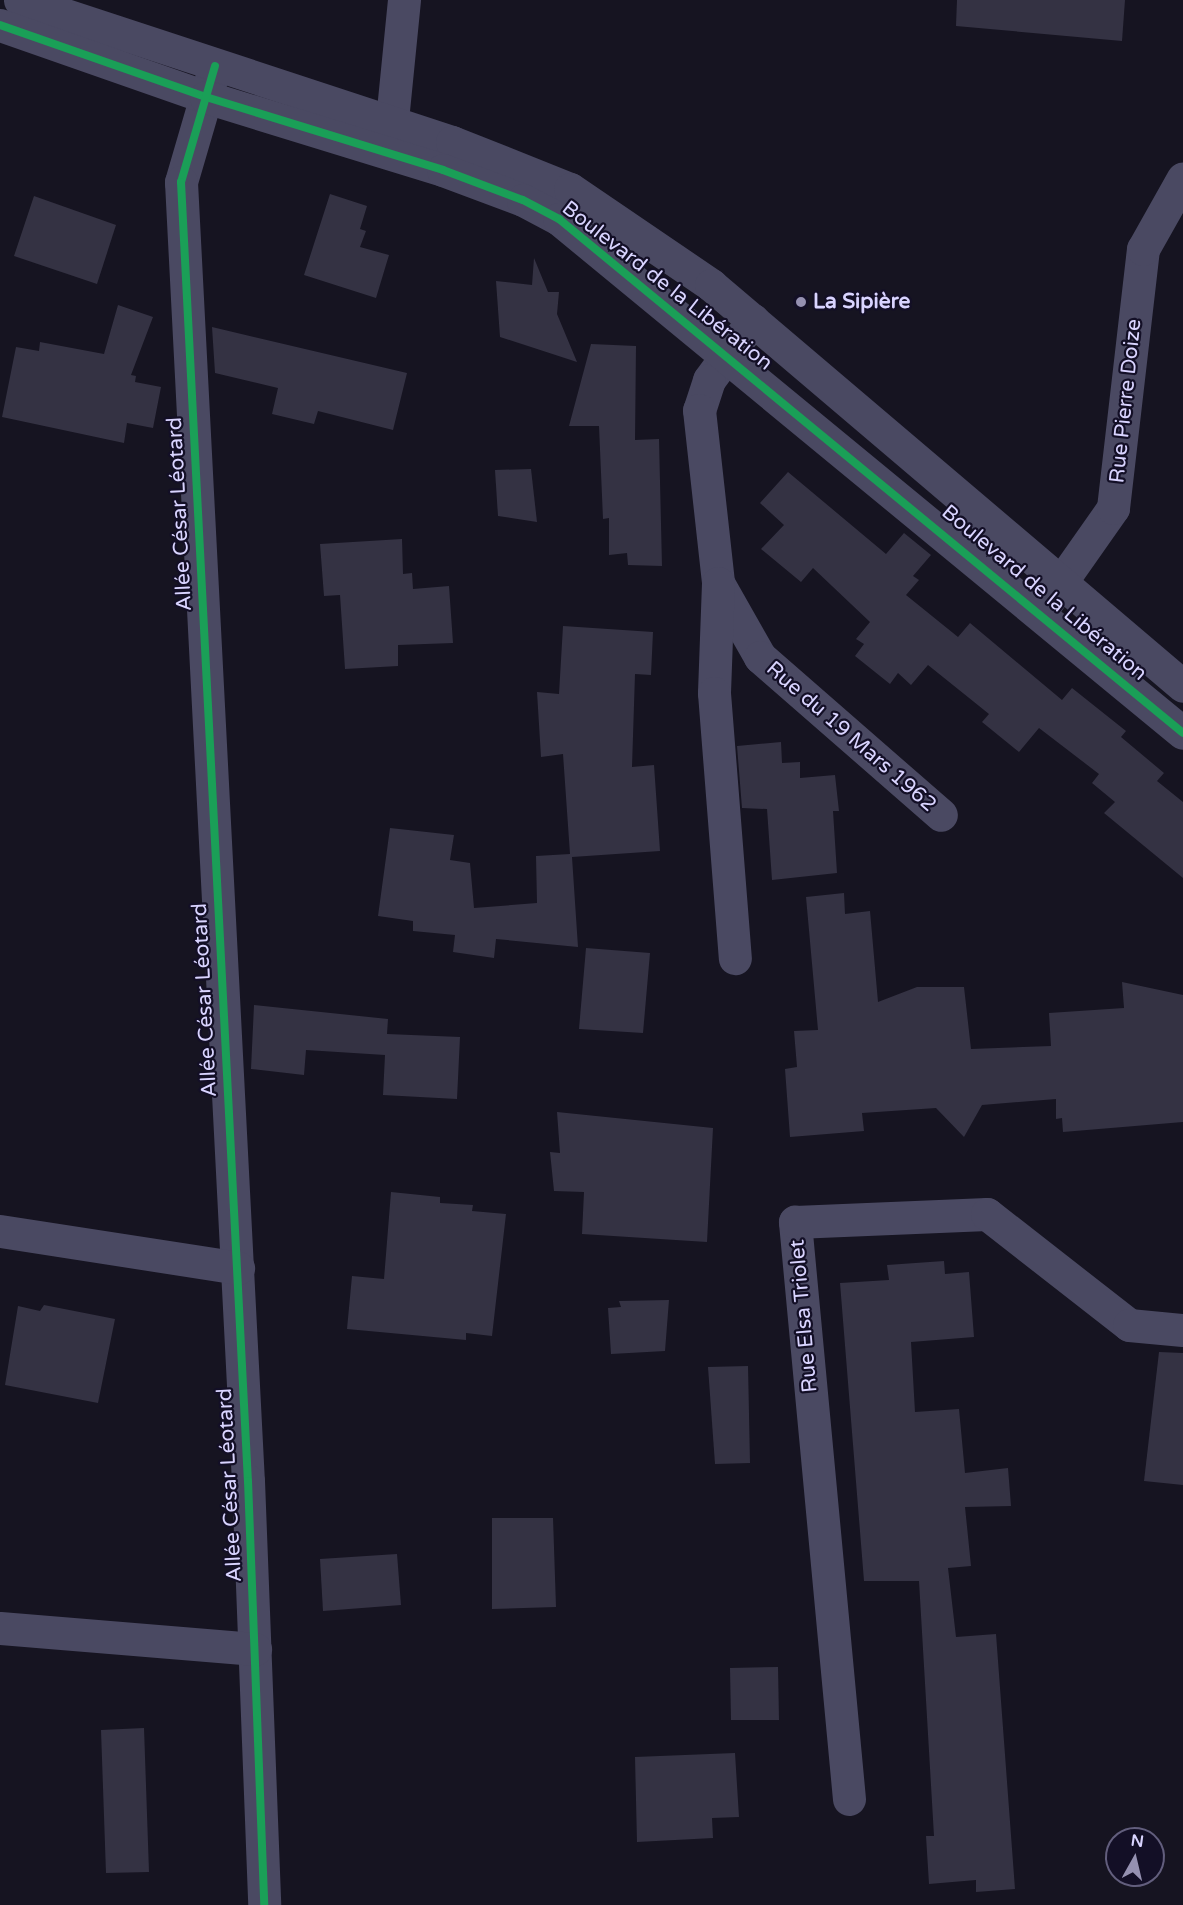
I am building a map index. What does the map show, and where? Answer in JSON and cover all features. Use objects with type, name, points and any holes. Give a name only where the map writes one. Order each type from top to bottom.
[{"type":"street","name":"Boulevard de la Libération","points":[[20,0],[215,66],[390,139],[559,219],[1040,612],[1183,733]]},
{"type":"street","points":[[390,139],[404,0]]},
{"type":"street","name":"Boulevard de la Libération","points":[[0,25],[206,97],[390,139],[570,189],[711,285],[1183,686]]},
{"type":"street","name":"Allée César Léotard","points":[[215,66],[181,182],[237,1269],[255,1649],[264,1905]]},
{"type":"street","name":"Rue Pierre Doize","points":[[1040,612],[1113,508],[1143,249],[1183,178]]},
{"type":"street","name":"Rue du 19 Mars 1962","points":[[753,320],[709,380],[699,410],[718,583],[760,657],[941,815]]},
{"type":"street","points":[[718,583],[714,693],[735,958]]},
{"type":"street","name":"Rue Elsa Triolet","points":[[849,1799],[795,1222],[987,1214],[1129,1325],[1183,1330]]},
{"type":"street","points":[[0,1231],[237,1269]]},
{"type":"street","points":[[0,1628],[255,1649]]},
{"type":"building","points":[[957,0],[1125,0],[1122,41],[956,26]]},
{"type":"building","points":[[330,194],[367,206],[360,229],[366,231],[360,247],[389,255],[376,298],[304,275]]},
{"type":"building","points":[[34,196],[116,225],[97,284],[14,256]]},
{"type":"building","points":[[534,258],[548,292],[559,292],[557,314],[577,362],[500,337],[496,281],[532,285]]},
{"type":"building","points":[[118,305],[153,317],[131,375],[136,376],[135,382],[161,387],[153,428],[127,423],[124,443],[2,417],[16,347],[39,351],[40,342],[104,354]]},
{"type":"building","points":[[212,327],[407,373],[393,430],[318,411],[314,424],[272,414],[278,388],[215,373]]},
{"type":"building","points":[[591,344],[636,346],[635,440],[659,439],[662,566],[628,565],[627,553],[609,555],[609,518],[603,519],[599,426],[569,426]]},
{"type":"building","points":[[531,469],[537,522],[498,516],[495,470]]},
{"type":"building","points":[[788,472],[886,554],[904,533],[931,555],[913,576],[919,580],[906,595],[958,637],[970,623],[1062,700],[1072,688],[1126,731],[1121,737],[1164,773],[1157,781],[1183,802],[1183,878],[1104,813],[1115,802],[1092,783],[1099,774],[1039,728],[1019,752],[982,722],[989,714],[928,665],[911,685],[898,673],[890,684],[855,656],[864,644],[856,639],[870,622],[813,568],[801,582],[761,549],[784,525],[760,503]]},
{"type":"building","points":[[402,539],[403,574],[412,573],[413,589],[449,586],[453,643],[398,645],[398,666],[345,669],[340,595],[324,596],[320,544]]},
{"type":"building","points":[[563,626],[653,632],[651,675],[635,674],[632,767],[654,765],[660,851],[572,857],[578,947],[496,939],[494,958],[453,952],[455,935],[413,931],[413,921],[378,916],[390,828],[454,835],[450,860],[470,863],[474,908],[537,903],[536,856],[570,854],[563,754],[541,757],[537,692],[559,694]]},
{"type":"building","points":[[781,742],[782,763],[800,762],[800,778],[835,775],[839,811],[833,811],[837,873],[772,880],[767,809],[742,808],[737,746]]},
{"type":"building","points":[[844,893],[845,914],[870,911],[878,1002],[917,987],[964,987],[971,1049],[1051,1046],[1049,1013],[1124,1008],[1122,982],[1183,995],[1183,1122],[1063,1132],[1062,1118],[1056,1119],[1056,1099],[982,1105],[964,1137],[936,1108],[862,1113],[864,1131],[790,1137],[785,1069],[797,1067],[794,1031],[818,1030],[806,897]]},
{"type":"building","points":[[586,948],[650,953],[643,1033],[579,1029]]},
{"type":"building","points":[[254,1005],[388,1019],[387,1034],[460,1037],[457,1099],[383,1095],[385,1055],[306,1050],[304,1075],[251,1069]]},
{"type":"building","points":[[557,1112],[713,1128],[707,1242],[582,1234],[584,1192],[554,1191],[550,1152],[560,1153]]},
{"type":"building","points":[[391,1192],[440,1197],[440,1203],[473,1205],[472,1211],[506,1214],[492,1336],[466,1333],[466,1340],[347,1329],[352,1276],[384,1279]]},
{"type":"building","points":[[944,1261],[945,1274],[969,1272],[974,1337],[911,1342],[915,1412],[959,1409],[965,1473],[1008,1468],[1011,1506],[965,1507],[971,1566],[948,1568],[956,1637],[996,1634],[1015,1889],[976,1892],[976,1880],[929,1884],[926,1836],[934,1836],[919,1581],[864,1581],[840,1283],[889,1280],[887,1265]]},
{"type":"building","points":[[669,1300],[665,1351],[611,1354],[608,1308],[621,1307],[619,1301]]},
{"type":"building","points":[[44,1305],[115,1319],[98,1403],[5,1385],[18,1306],[40,1311]]},
{"type":"building","points":[[1159,1352],[1183,1353],[1183,1485],[1144,1481]]},
{"type":"building","points":[[748,1366],[750,1463],[715,1464],[708,1367]]},
{"type":"building","points":[[492,1518],[553,1518],[556,1607],[492,1609]]},
{"type":"building","points":[[397,1554],[401,1605],[323,1611],[320,1559]]},
{"type":"building","points":[[778,1667],[779,1720],[731,1720],[730,1668]]},
{"type":"building","points":[[144,1728],[149,1872],[106,1873],[101,1730]]},
{"type":"building","points":[[735,1753],[739,1817],[712,1818],[713,1838],[637,1842],[635,1757]]},
{"type":"cycle path","points":[[0,25],[206,97],[443,170],[523,200],[559,219],[1183,733]]},
{"type":"cycle path","points":[[215,66],[181,182],[248,1481],[264,1905]]},
{"type":"place","name":"La Sipière","points":[[801,302]]}]
